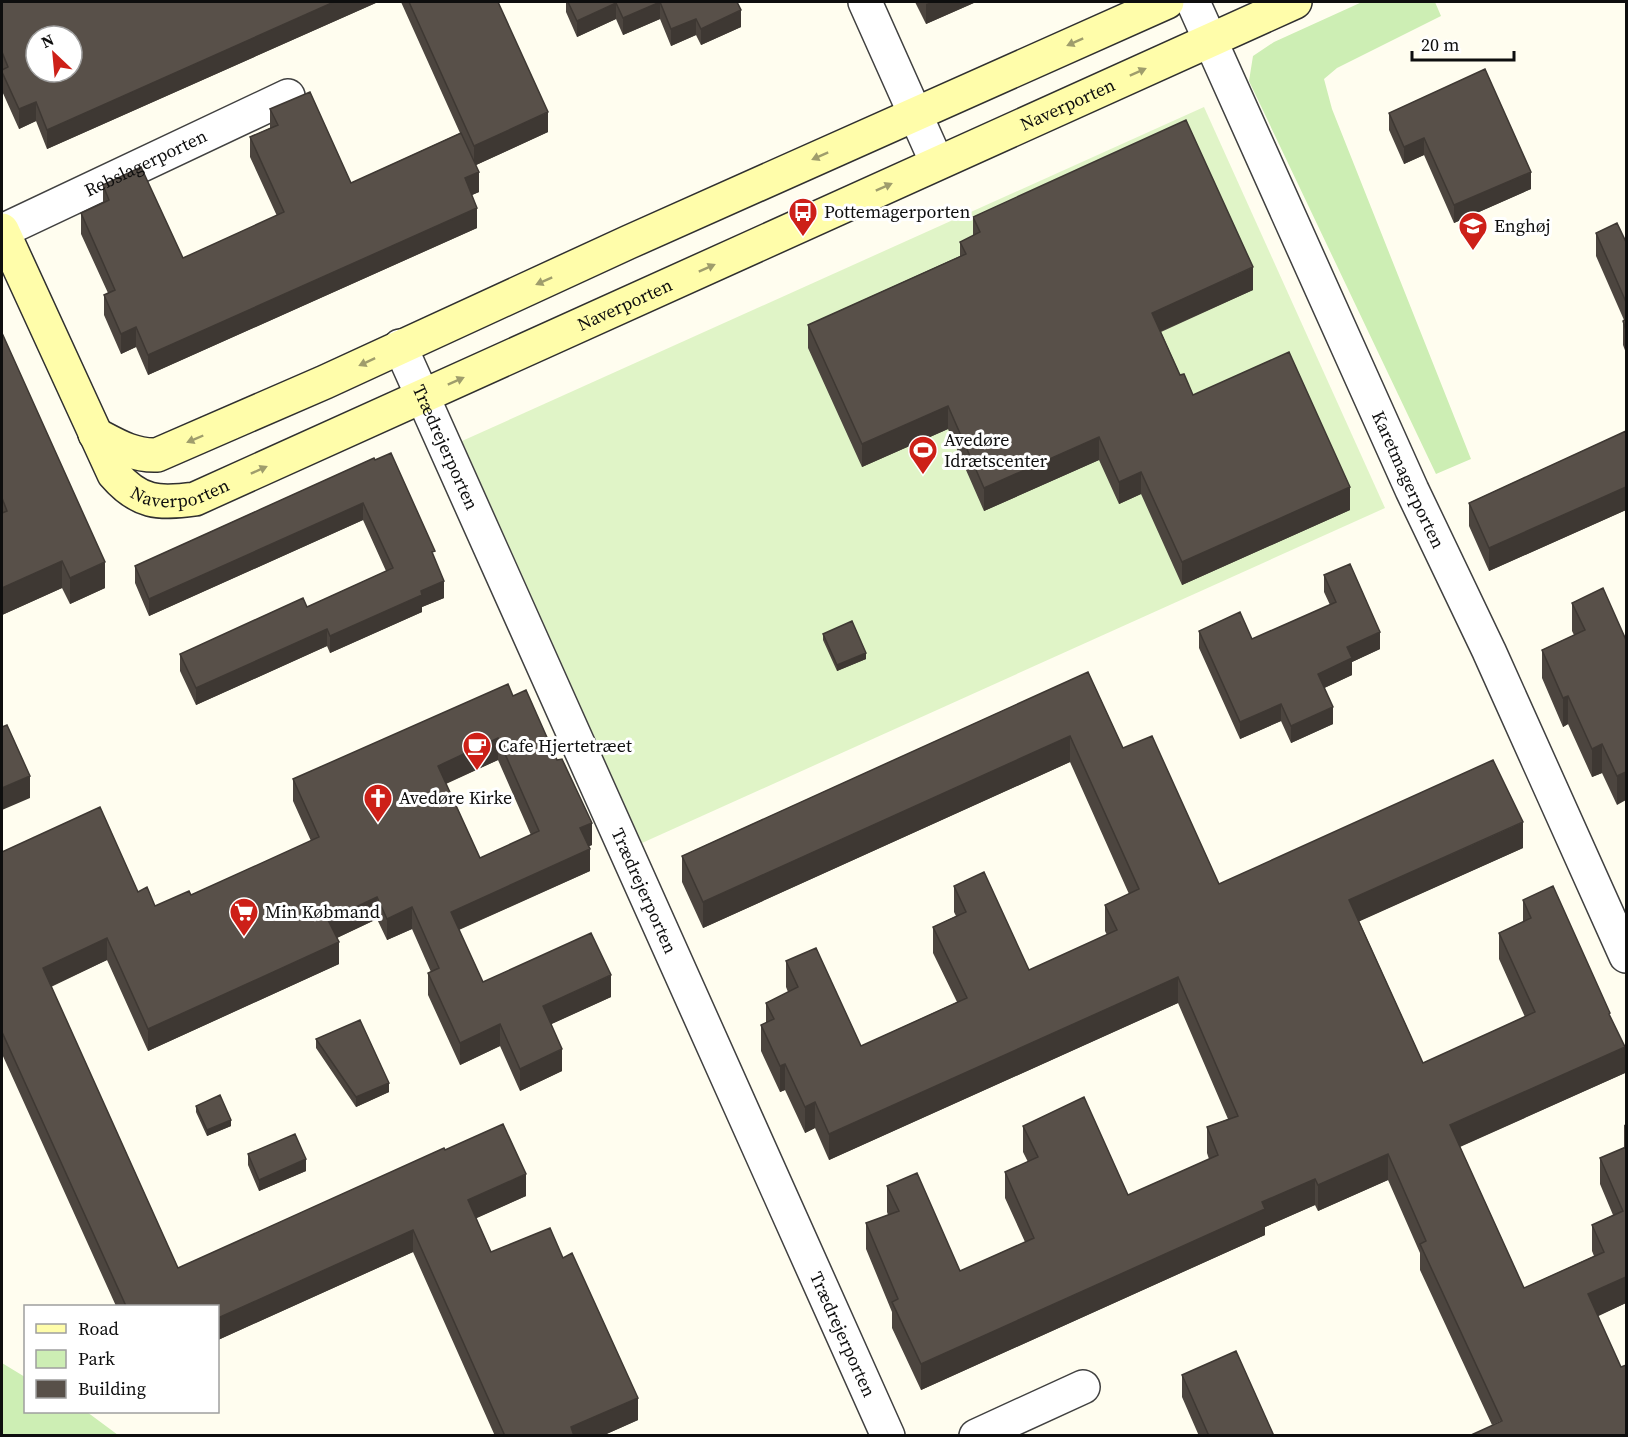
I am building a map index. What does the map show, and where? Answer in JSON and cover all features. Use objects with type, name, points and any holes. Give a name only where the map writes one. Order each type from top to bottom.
[{"type":"street","points":[[865,2],[937,163]]},
{"type":"street","name":"Naverporten","points":[[95,434],[131,452],[157,455],[325,382],[400,346],[1167,2]]},
{"type":"street","name":"Karetmagerporten","points":[[1193,2],[1412,490],[1489,651],[1626,956]]},
{"type":"street","name":"Naverporten","points":[[95,434],[114,474],[122,484],[146,500],[160,502],[195,499],[1295,2]]},
{"type":"street","name":"Rebslagerporten","points":[[95,434],[2,230],[288,96]]},
{"type":"street","name":"Trædrejerporten","points":[[400,346],[888,1436]]},
{"type":"street","points":[[976,1436],[1083,1387]]},
{"type":"green space","points":[[1362,2],[1435,2],[1441,16],[1337,68],[1324,79],[1332,109],[1471,459],[1436,474],[1249,81],[1253,56],[1274,42]]},
{"type":"green space","name":"Avedøre Idrætscenter","points":[[1204,107],[1385,508],[642,843],[462,441]]},
{"type":"green space","points":[[2,1363],[24,1376],[24,1413],[88,1413],[118,1435],[2,1435]]},
{"type":"building","points":[[2,2],[334,2],[47,130],[36,102],[19,109],[2,72],[8,67],[2,52]]},
{"type":"building","points":[[409,2],[498,2],[548,112],[474,146]]},
{"type":"building","points":[[568,2],[660,2],[623,18],[616,3],[577,21]]},
{"type":"building","points":[[660,2],[737,2],[741,10],[701,29],[696,19],[671,29]]},
{"type":"building","points":[[1485,69],[1531,172],[1454,205],[1424,138],[1404,147],[1389,113]]},
{"type":"building","points":[[310,92],[351,183],[461,133],[479,172],[465,178],[477,208],[148,355],[136,327],[121,334],[104,295],[115,290],[81,213],[109,200],[103,185],[141,167],[183,258],[284,212],[250,137],[278,125],[270,109]]},
{"type":"building","points":[[1186,120],[1253,267],[1152,313],[1180,375],[1184,374],[1193,395],[1289,352],[1350,487],[1182,562],[1141,472],[1119,482],[1099,437],[984,488],[948,406],[862,444],[808,325],[966,254],[960,242],[980,232],[973,217]]},
{"type":"building","points":[[1617,223],[1626,242],[1626,302],[1596,233]]},
{"type":"building","points":[[2,333],[105,562],[70,578],[62,561],[2,588],[2,513],[7,511],[2,498]]},
{"type":"building","points":[[1626,431],[1626,487],[1489,548],[1469,503]]},
{"type":"building","points":[[391,453],[435,551],[432,552],[444,581],[421,591],[422,595],[330,636],[327,629],[196,688],[180,654],[303,598],[307,607],[393,568],[363,503],[149,599],[135,566],[374,458],[375,460]]},
{"type":"building","points":[[1350,564],[1380,632],[1347,647],[1352,658],[1318,674],[1333,707],[1291,726],[1281,704],[1240,722],[1199,631],[1240,612],[1252,639],[1336,602],[1324,575]]},
{"type":"building","points":[[1603,588],[1626,640],[1626,772],[1617,776],[1602,744],[1592,749],[1568,696],[1563,698],[1542,650],[1585,630],[1572,603]]},
{"type":"building","points":[[852,621],[866,653],[837,665],[823,634]]},
{"type":"building","points":[[1088,672],[1123,748],[1152,736],[1219,884],[1493,760],[1523,822],[1349,900],[1423,1063],[1535,1012],[1499,933],[1531,918],[1523,900],[1553,886],[1625,1047],[1450,1125],[1524,1288],[1604,1252],[1592,1225],[1623,1211],[1600,1158],[1626,1147],[1626,1277],[1588,1294],[1621,1367],[1626,1365],[1626,1436],[1469,1436],[1502,1421],[1420,1244],[1426,1241],[1388,1154],[1318,1185],[1315,1179],[1262,1202],[1265,1209],[921,1364],[892,1302],[898,1299],[866,1223],[899,1211],[887,1186],[917,1173],[960,1271],[1034,1238],[1005,1172],[1038,1157],[1023,1126],[1084,1097],[1128,1195],[1218,1155],[1207,1127],[1238,1116],[1178,977],[829,1134],[815,1102],[805,1107],[785,1064],[780,1066],[761,1025],[774,1019],[766,1003],[798,987],[786,961],[816,948],[861,1046],[967,998],[933,927],[966,912],[954,886],[984,872],[1029,970],[1117,930],[1105,905],[1139,889],[1070,736],[703,902],[682,856]]},
{"type":"building","points":[[508,684],[513,696],[526,690],[557,760],[562,759],[592,823],[580,828],[590,849],[451,912],[483,982],[591,933],[611,975],[543,1006],[562,1049],[520,1069],[500,1024],[460,1043],[428,973],[439,968],[412,907],[387,919],[377,897],[328,920],[339,942],[148,1029],[107,938],[43,968],[178,1268],[444,1148],[445,1150],[503,1124],[526,1174],[468,1200],[491,1252],[550,1228],[563,1258],[572,1253],[638,1398],[571,1427],[574,1436],[505,1436],[413,1230],[219,1318],[219,1305],[126,1305],[2,1032],[2,852],[100,807],[138,892],[147,887],[155,906],[189,891],[191,895],[319,837],[293,779]],"holes":[[[498,738],[539,831],[480,858],[438,766]]]},
{"type":"building","points":[[7,725],[30,776],[2,788],[2,727]]},
{"type":"building","points":[[360,1020],[389,1083],[356,1097],[316,1039]]},
{"type":"building","points":[[220,1095],[231,1120],[207,1130],[196,1106]]},
{"type":"building","points":[[295,1134],[306,1159],[259,1180],[248,1154]]},
{"type":"building","points":[[1236,1351],[1274,1436],[1209,1436],[1182,1375]]},
{"type":"place","name":"Pottemagerporten","points":[[803,238]]},
{"type":"place","name":"Enghøj","points":[[1473,252]]},
{"type":"place","name":"Avedøre Idrætscenter","points":[[923,476]]},
{"type":"place","name":"Cafe Hjertetræet","points":[[477,772]]},
{"type":"place","name":"Avedøre Kirke","points":[[378,824]]},
{"type":"place","name":"Min Købmand","points":[[244,938]]}]
